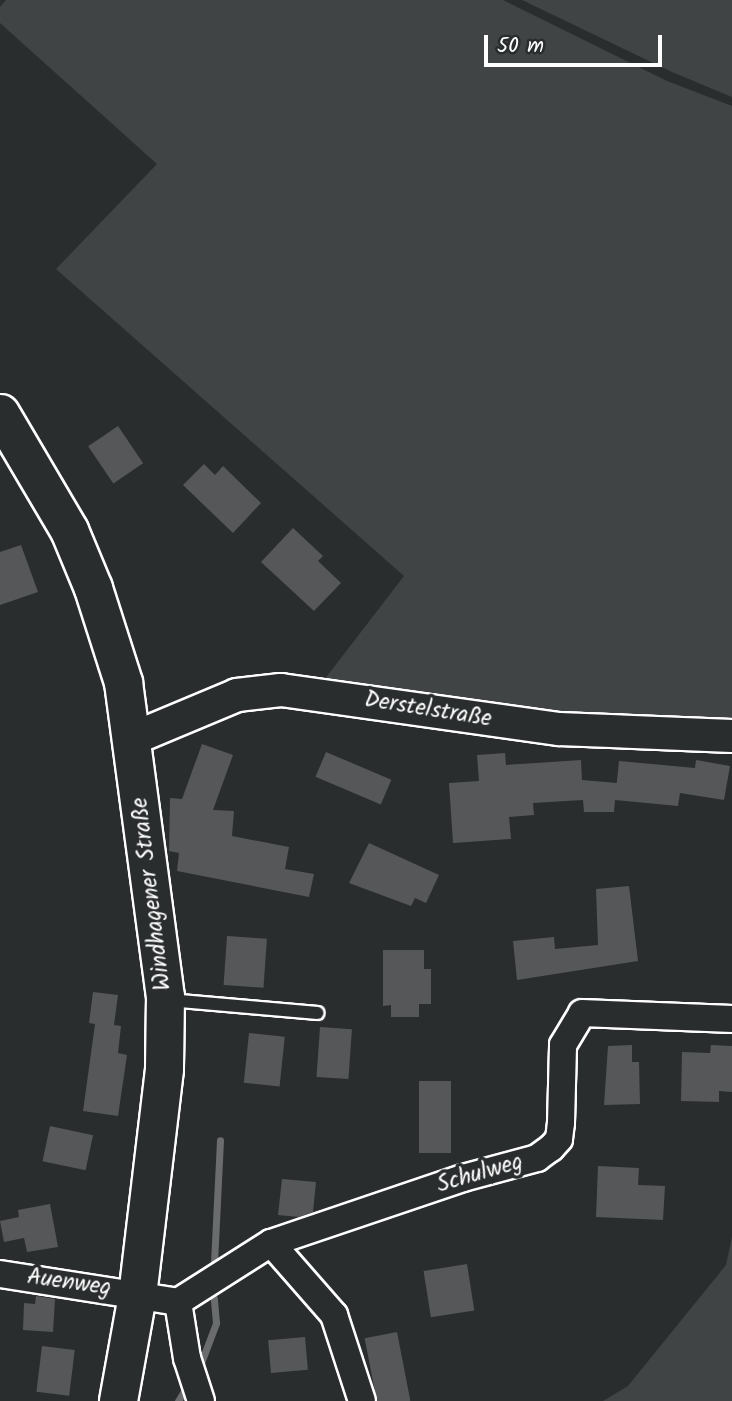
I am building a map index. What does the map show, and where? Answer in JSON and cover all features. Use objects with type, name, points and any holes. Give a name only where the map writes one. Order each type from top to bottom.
[{"type":"main road","name":"Windhagener Straße","points":[[0,414],[37,469],[93,587],[123,682],[165,999],[164,1069],[138,1294],[118,1401]]},
{"type":"street","name":"Derstelstraße","points":[[132,739],[237,695],[281,690],[559,729],[732,736]]},
{"type":"street","name":"Schulweg","points":[[178,1302],[271,1243],[463,1178],[537,1158],[551,1148],[559,1139],[561,1123],[563,1045],[582,1013],[732,1019]]},
{"type":"street","points":[[271,1243],[334,1315],[362,1401]]},
{"type":"street","name":"Auenweg","points":[[0,1274],[138,1294]]},
{"type":"street","points":[[138,1294],[178,1302],[187,1358],[201,1401]]},
{"type":"lane","points":[[165,999],[317,1013]]},
{"type":"shaded area","points":[[6,0],[503,0],[667,81],[732,106],[732,722],[516,712],[418,699],[324,680],[404,576],[56,269],[157,164],[0,23],[0,7]]},
{"type":"shaded area","points":[[522,0],[732,0],[732,97],[672,72]]},
{"type":"shaded area","points":[[732,1237],[732,1401],[603,1401],[628,1386],[726,1265]]},
{"type":"building","points":[[118,426],[143,463],[113,483],[88,446]]},
{"type":"building","points":[[204,464],[215,475],[223,466],[261,503],[233,533],[183,485]]},
{"type":"building","points":[[293,528],[323,556],[318,561],[341,583],[314,611],[261,562]]},
{"type":"building","points":[[21,545],[38,592],[0,605],[0,552]]},
{"type":"building","points":[[202,744],[233,755],[213,810],[234,811],[232,836],[289,847],[285,869],[314,874],[309,897],[177,871],[179,853],[169,851],[170,798],[182,799]]},
{"type":"building","points":[[326,752],[391,780],[381,805],[315,777]]},
{"type":"building","points":[[505,753],[506,765],[581,760],[582,780],[617,783],[619,761],[695,768],[696,760],[730,766],[724,800],[680,793],[678,806],[615,800],[614,812],[584,812],[583,800],[533,803],[534,815],[509,817],[511,839],[453,843],[449,783],[479,781],[477,755]]},
{"type":"building","points":[[369,843],[439,875],[426,903],[415,898],[411,906],[349,883]]},
{"type":"building","points":[[629,886],[638,961],[517,980],[513,941],[554,937],[555,949],[598,945],[596,889]]},
{"type":"building","points":[[227,936],[267,939],[263,988],[224,985]]},
{"type":"building","points":[[383,950],[424,950],[424,969],[431,969],[431,1004],[419,1004],[419,1017],[391,1017],[391,1005],[383,1006]]},
{"type":"building","points":[[93,992],[118,995],[114,1025],[121,1026],[118,1053],[127,1055],[118,1116],[83,1111],[95,1024],[89,1023]]},
{"type":"building","points":[[320,1027],[352,1029],[348,1079],[317,1077]]},
{"type":"building","points":[[249,1033],[285,1037],[280,1086],[244,1083]]},
{"type":"building","points":[[632,1045],[632,1062],[639,1062],[640,1104],[604,1105],[608,1046]]},
{"type":"building","points":[[711,1045],[732,1046],[732,1092],[719,1091],[719,1102],[681,1101],[682,1052],[710,1053]]},
{"type":"building","points":[[419,1081],[451,1081],[451,1153],[419,1153]]},
{"type":"building","points":[[50,1126],[93,1135],[86,1170],[43,1161]]},
{"type":"building","points":[[598,1166],[639,1168],[638,1185],[665,1186],[663,1220],[596,1217]]},
{"type":"building","points":[[282,1179],[316,1182],[313,1212],[299,1217],[278,1215]]},
{"type":"building","points":[[50,1204],[58,1247],[27,1252],[24,1238],[4,1242],[0,1221],[19,1217],[18,1210]]},
{"type":"building","points":[[467,1264],[474,1310],[431,1317],[424,1271]]},
{"type":"building","points":[[36,1296],[55,1299],[53,1332],[23,1330],[24,1303],[35,1304]]},
{"type":"building","points":[[397,1332],[410,1401],[377,1401],[365,1338]]},
{"type":"building","points":[[305,1337],[308,1370],[271,1373],[268,1340]]},
{"type":"building","points":[[42,1346],[75,1350],[69,1396],[36,1392]]},
{"type":"waterway","points":[[214,1263],[220,1140]]},
{"type":"waterway","points":[[201,1363],[216,1323],[214,1298]]},
{"type":"waterway","points":[[178,1401],[184,1391]]}]
